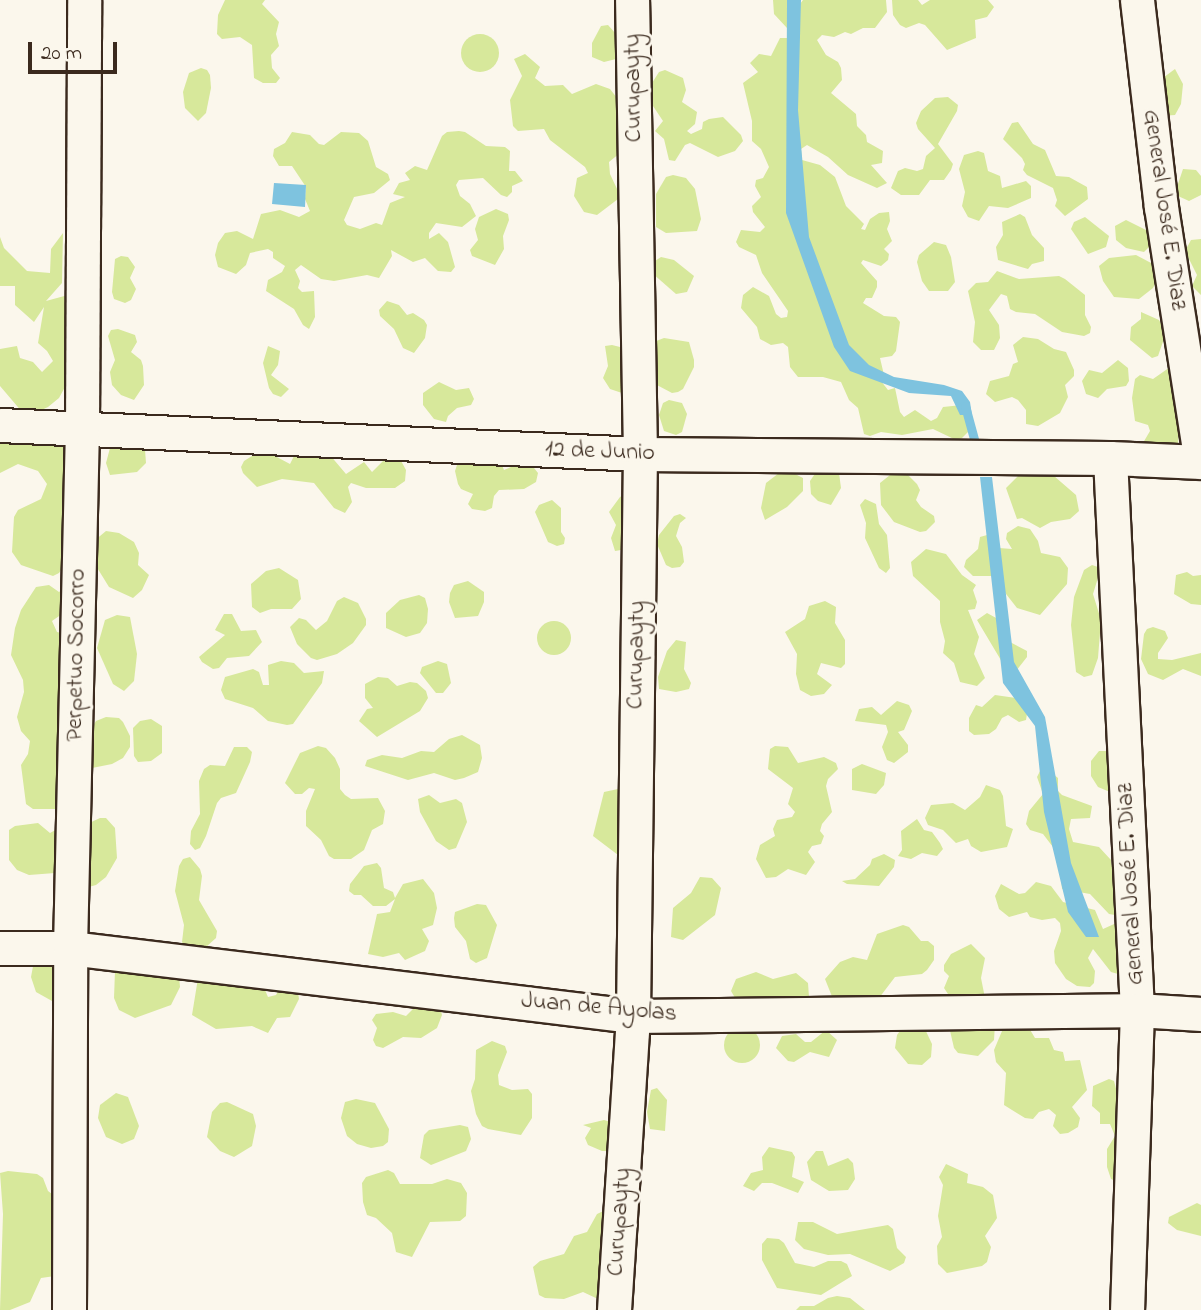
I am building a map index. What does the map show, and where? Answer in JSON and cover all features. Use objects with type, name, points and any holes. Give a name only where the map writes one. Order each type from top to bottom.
[{"type":"street","name":"Perpetuo Socorro","points":[[69,1310],[70,948],[82,427],[84,0]]},
{"type":"street","name":"Curupayty","points":[[614,1310],[633,1016],[640,454],[632,0]]},
{"type":"street","name":"General José E. Diaz","points":[[1137,0],[1161,207],[1201,462]]},
{"type":"street","name":"12 de Junio","points":[[0,425],[640,454],[1110,458],[1201,462]]},
{"type":"street","name":"General José E. Diaz","points":[[1110,458],[1137,1010],[1127,1310]]},
{"type":"street","name":"Juan de Ayolas","points":[[0,948],[70,948],[633,1016],[1137,1010],[1201,1014]]},
{"type":"green space","points":[[225,0],[265,0],[262,4],[279,22],[276,34],[279,46],[271,55],[272,68],[280,78],[276,83],[263,83],[254,78],[252,45],[240,37],[222,39],[217,34],[218,15]]},
{"type":"green space","points":[[773,0],[791,0],[794,12],[803,0],[886,0],[887,12],[875,28],[863,28],[851,34],[845,32],[834,37],[822,35],[817,40],[826,55],[838,62],[841,68],[842,80],[831,93],[856,114],[857,126],[866,135],[867,142],[883,151],[882,163],[871,165],[887,183],[877,188],[848,175],[828,157],[807,145],[801,149],[802,160],[820,165],[835,177],[846,206],[864,224],[861,229],[865,230],[870,219],[879,213],[889,212],[887,229],[892,241],[884,249],[889,254],[888,260],[881,266],[863,260],[861,263],[877,281],[872,298],[866,298],[863,303],[884,316],[896,317],[900,322],[896,351],[892,356],[880,358],[884,375],[881,381],[888,390],[895,388],[900,412],[904,417],[915,410],[931,421],[937,418],[943,407],[962,405],[970,430],[962,438],[956,440],[933,429],[902,435],[881,432],[870,436],[864,434],[858,408],[849,400],[841,382],[823,377],[798,377],[790,367],[788,347],[783,343],[771,345],[760,339],[757,327],[741,308],[743,295],[753,287],[769,296],[776,314],[781,318],[787,317],[788,311],[762,273],[756,255],[739,247],[736,242],[741,230],[760,232],[765,227],[753,212],[752,206],[761,197],[755,186],[756,180],[763,178],[769,167],[761,149],[752,141],[752,121],[743,83],[758,72],[750,63],[759,54],[771,56],[780,38],[787,38],[787,28],[774,14]]},
{"type":"green space","points":[[892,0],[918,0],[922,5],[930,0],[988,0],[994,7],[987,17],[975,20],[976,38],[947,50],[925,25],[919,23],[906,28],[900,25],[893,15]]},
{"type":"green space","points":[[608,25],[616,34],[618,54],[616,59],[604,62],[592,57],[592,43],[601,26]]},
{"type":"green space","points":[[480,34],[493,40],[499,53],[493,66],[480,72],[467,66],[461,53],[467,40]]},
{"type":"green space","points":[[525,54],[540,67],[535,78],[545,86],[563,85],[572,94],[596,84],[610,89],[617,98],[620,153],[609,162],[618,199],[597,215],[584,212],[574,196],[577,178],[588,173],[585,167],[550,140],[544,129],[518,131],[513,126],[510,100],[522,76],[514,59]]},
{"type":"green space","points":[[201,68],[207,70],[210,75],[211,88],[206,113],[198,121],[185,108],[183,92],[189,73]]},
{"type":"green space","points":[[1175,69],[1183,84],[1181,104],[1175,115],[1160,116],[1160,80]]},
{"type":"green space","points":[[665,70],[683,78],[686,90],[682,102],[697,112],[695,124],[687,131],[691,134],[702,129],[703,122],[723,117],[741,135],[743,141],[735,151],[718,157],[690,143],[685,145],[675,161],[669,160],[664,139],[655,131],[663,121],[653,106],[652,83],[659,72]]},
{"type":"green space","points":[[948,97],[958,105],[957,111],[938,144],[953,164],[951,170],[944,180],[930,180],[919,195],[901,195],[891,188],[898,171],[905,168],[917,171],[923,169],[926,156],[935,148],[918,129],[916,123],[921,111],[935,98]]},
{"type":"green space","points":[[1018,122],[1033,144],[1045,150],[1056,176],[1069,177],[1087,187],[1088,199],[1065,216],[1055,206],[1057,200],[1053,188],[1027,175],[1023,170],[1025,164],[1022,158],[1003,139],[1012,123]]},
{"type":"green space","points":[[459,131],[486,146],[505,147],[510,151],[509,171],[515,171],[523,181],[512,186],[512,192],[507,197],[501,195],[483,178],[459,180],[456,185],[460,196],[470,204],[476,216],[462,227],[436,223],[429,233],[429,239],[439,233],[448,242],[455,267],[451,272],[438,271],[425,258],[413,262],[391,250],[392,256],[379,278],[367,275],[334,281],[321,279],[301,265],[295,270],[300,281],[298,288],[302,292],[314,291],[315,317],[309,329],[303,325],[294,309],[266,291],[268,280],[282,272],[285,266],[273,258],[273,252],[268,249],[250,253],[246,265],[236,274],[218,267],[215,255],[218,243],[225,233],[237,231],[253,239],[261,214],[280,210],[299,217],[310,211],[305,199],[306,187],[292,166],[279,166],[273,156],[274,149],[285,143],[292,132],[310,135],[324,145],[341,132],[359,133],[368,141],[376,167],[388,174],[390,180],[374,193],[354,197],[344,220],[347,225],[360,229],[376,223],[382,225],[390,203],[405,197],[393,194],[399,183],[410,180],[405,173],[415,166],[427,170],[442,136],[447,132]]},
{"type":"green space","points":[[978,151],[984,153],[988,171],[1000,176],[1002,188],[1026,181],[1031,186],[1031,198],[1008,208],[989,206],[979,221],[968,217],[962,206],[965,192],[959,169],[964,155]]},
{"type":"green space","points":[[1183,169],[1196,170],[1201,176],[1201,195],[1189,201],[1178,196],[1176,190]]},
{"type":"green space","points":[[673,175],[686,178],[695,189],[701,219],[697,231],[666,233],[656,227],[656,194],[666,177]]},
{"type":"green space","points":[[496,209],[508,214],[509,220],[503,236],[504,249],[495,265],[472,256],[470,250],[478,240],[475,229],[479,217]]},
{"type":"green space","points":[[1020,214],[1025,217],[1032,235],[1044,248],[1044,261],[1032,264],[1028,269],[998,260],[996,247],[1003,235],[1002,222]]},
{"type":"green space","points":[[1085,217],[1109,236],[1106,247],[1088,254],[1071,229],[1074,222]]},
{"type":"green space","points":[[1126,220],[1148,231],[1152,244],[1144,252],[1126,248],[1116,240],[1115,226]]},
{"type":"green space","points":[[63,233],[62,283],[46,301],[68,295],[72,307],[64,346],[65,387],[59,398],[48,407],[35,413],[23,413],[0,386],[0,349],[17,346],[20,358],[33,362],[42,372],[53,361],[38,343],[44,307],[34,322],[15,305],[15,286],[0,286],[0,237],[4,248],[27,271],[50,273],[51,249]]},
{"type":"green space","points":[[1201,239],[1201,295],[1192,286],[1197,275],[1185,251],[1191,240]]},
{"type":"green space","points":[[934,242],[946,245],[951,257],[955,282],[948,291],[929,291],[922,281],[917,262],[919,255]]},
{"type":"green space","points":[[1136,255],[1153,264],[1159,276],[1153,288],[1139,299],[1114,297],[1103,281],[1099,266],[1109,258]]},
{"type":"green space","points":[[128,257],[135,267],[130,278],[136,289],[131,300],[125,303],[114,299],[112,292],[115,259]]},
{"type":"green space","points":[[661,257],[674,260],[694,276],[687,292],[676,294],[652,273],[655,261]]},
{"type":"green space","points":[[997,271],[1019,279],[1059,276],[1065,279],[1085,295],[1085,315],[1091,327],[1090,333],[1084,336],[1062,332],[1035,314],[1016,312],[1010,309],[1007,296],[1001,294],[989,310],[999,325],[1000,338],[994,350],[981,350],[973,342],[975,322],[968,291],[976,283],[988,282]]},
{"type":"green space","points":[[387,301],[399,305],[407,315],[413,313],[427,325],[425,338],[414,353],[403,348],[394,329],[380,316],[379,310]]},
{"type":"green space","points":[[1141,312],[1159,320],[1166,333],[1158,356],[1152,358],[1130,340],[1131,327],[1141,319]]},
{"type":"green space","points":[[118,329],[135,335],[137,342],[131,352],[141,360],[143,366],[144,385],[134,400],[121,395],[112,385],[110,372],[115,360],[108,336],[111,330]]},
{"type":"green space","points":[[1023,337],[1038,339],[1054,349],[1066,352],[1074,370],[1074,376],[1065,385],[1068,397],[1060,413],[1038,426],[1026,424],[1026,410],[1018,400],[1012,397],[995,402],[986,394],[990,381],[1009,376],[1013,364],[1018,362],[1013,345]]},
{"type":"green space","points":[[664,338],[689,342],[694,360],[694,367],[683,389],[678,392],[672,393],[655,384],[651,343]]},
{"type":"green space","points":[[268,346],[280,351],[278,365],[271,375],[289,389],[281,397],[273,394],[269,388],[263,363]]},
{"type":"green space","points":[[605,346],[624,348],[628,390],[622,393],[610,389],[603,378],[608,366]]},
{"type":"green space","points":[[1118,360],[1128,368],[1129,381],[1126,386],[1107,389],[1098,398],[1086,394],[1082,381],[1089,370],[1102,373]]},
{"type":"green space","points":[[1173,365],[1186,418],[1179,430],[1178,443],[1174,448],[1140,448],[1150,431],[1148,425],[1135,421],[1132,398],[1135,379],[1140,375],[1153,379]]},
{"type":"green space","points":[[439,382],[456,390],[469,388],[474,399],[471,405],[457,408],[448,416],[446,422],[434,419],[423,405],[423,393]]},
{"type":"green space","points":[[669,400],[682,403],[687,414],[682,432],[676,435],[664,431],[659,415],[663,403]]},
{"type":"green space","points":[[74,434],[69,558],[59,573],[53,576],[21,565],[12,552],[14,517],[18,510],[41,499],[47,484],[38,471],[18,464],[0,473],[0,437]]},
{"type":"green space","points":[[124,440],[137,441],[145,450],[146,463],[137,472],[110,475],[106,463],[110,448]]},
{"type":"green space","points":[[324,448],[346,474],[364,462],[372,472],[385,459],[400,459],[406,470],[405,481],[395,488],[366,488],[351,483],[348,487],[352,502],[345,513],[334,508],[314,483],[282,479],[257,487],[243,473],[241,467],[244,461],[257,453],[273,455],[290,464],[296,452]]},
{"type":"green space","points":[[499,458],[504,470],[523,462],[534,468],[538,473],[536,482],[524,489],[499,490],[494,496],[492,508],[485,511],[472,509],[468,504],[473,494],[461,489],[458,484],[455,471],[459,459]]},
{"type":"green space","points":[[819,468],[834,468],[839,473],[841,488],[831,505],[818,501],[811,494],[810,481]]},
{"type":"green space","points":[[895,471],[908,475],[917,484],[920,490],[916,500],[934,516],[935,522],[926,531],[920,532],[894,522],[881,505],[880,483]]},
{"type":"green space","points":[[791,472],[803,478],[803,491],[787,507],[765,520],[761,508],[766,483],[779,473]]},
{"type":"green space","points":[[1022,472],[1054,476],[1076,495],[1079,511],[1070,519],[1051,522],[1040,528],[1022,518],[1017,519],[1006,488]]},
{"type":"green space","points":[[627,493],[627,549],[615,551],[611,538],[616,525],[609,512],[620,497]]},
{"type":"green space","points":[[865,499],[876,504],[879,524],[887,535],[890,568],[886,573],[879,568],[865,538],[866,523],[860,505]]},
{"type":"green space","points":[[552,500],[561,508],[561,532],[565,538],[564,544],[557,546],[548,542],[535,512],[539,505]]},
{"type":"green space","points":[[680,514],[686,518],[680,523],[676,536],[682,547],[684,562],[680,567],[672,568],[666,565],[657,544],[659,535],[674,516]]},
{"type":"green space","points":[[1018,526],[1030,529],[1038,541],[1041,553],[1060,557],[1068,568],[1067,584],[1040,615],[1017,608],[992,576],[973,576],[964,567],[966,560],[978,549],[980,537],[987,535],[999,548],[1012,549],[1006,539],[1007,533]]},
{"type":"green space","points":[[106,531],[119,533],[134,542],[139,553],[138,565],[149,575],[142,590],[133,598],[109,587],[88,553],[94,541]]},
{"type":"green space","points":[[926,549],[946,554],[962,575],[976,585],[973,590],[977,602],[975,609],[968,610],[979,637],[974,654],[985,678],[977,686],[960,682],[954,663],[943,653],[945,641],[940,622],[940,601],[913,576],[911,562]]},
{"type":"green space","points":[[1092,565],[1101,568],[1093,594],[1101,620],[1098,658],[1092,675],[1084,677],[1076,672],[1071,625],[1074,597],[1084,570]]},
{"type":"green space","points":[[279,568],[298,580],[301,599],[292,609],[271,609],[260,613],[252,607],[251,584],[266,571]]},
{"type":"green space","points":[[1187,572],[1193,576],[1201,575],[1201,605],[1191,604],[1174,594],[1176,575]]},
{"type":"green space","points":[[468,581],[484,592],[484,602],[478,616],[455,618],[449,602],[450,593],[454,585]]},
{"type":"green space","points":[[70,584],[62,614],[52,621],[57,632],[69,635],[58,809],[33,809],[26,804],[21,765],[28,754],[30,741],[21,731],[17,717],[24,692],[23,680],[11,655],[15,628],[21,610],[36,587],[49,585],[59,592]]},
{"type":"green space","points":[[419,595],[425,598],[428,609],[427,623],[420,633],[406,637],[386,628],[386,613],[400,600]]},
{"type":"green space","points":[[344,597],[358,603],[366,625],[353,643],[337,654],[317,660],[311,658],[297,644],[290,627],[299,618],[306,620],[316,630],[327,621],[337,601]]},
{"type":"green space","points":[[825,601],[836,607],[835,623],[845,640],[845,664],[841,668],[821,663],[817,674],[832,685],[824,694],[811,696],[800,690],[796,674],[797,654],[785,632],[805,619],[809,606]]},
{"type":"green space","points":[[987,613],[998,619],[1010,642],[1027,651],[1027,657],[1016,671],[1005,667],[977,620]]},
{"type":"green space","points":[[224,614],[232,614],[241,631],[256,630],[262,642],[249,656],[227,658],[219,668],[213,669],[199,657],[225,635],[215,630]]},
{"type":"green space","points":[[117,615],[130,617],[137,654],[134,681],[124,691],[113,684],[97,648],[105,620]]},
{"type":"green space","points":[[554,621],[566,626],[571,638],[566,650],[554,655],[542,650],[537,638],[542,626]]},
{"type":"green space","points":[[1153,627],[1165,631],[1168,638],[1158,653],[1158,659],[1172,660],[1201,653],[1201,676],[1183,669],[1163,680],[1148,674],[1141,659],[1144,634],[1147,629]]},
{"type":"green space","points":[[676,640],[686,642],[684,669],[691,683],[689,689],[676,692],[659,689],[658,677],[667,651]]},
{"type":"green space","points":[[281,661],[294,663],[304,673],[324,671],[322,683],[293,724],[268,721],[253,708],[225,699],[221,690],[225,677],[253,669],[259,672],[263,685],[269,685],[268,665]]},
{"type":"green space","points":[[438,661],[447,664],[451,683],[443,693],[436,693],[420,673],[422,667]]},
{"type":"green space","points":[[378,677],[388,678],[397,686],[417,683],[426,691],[428,698],[420,711],[377,737],[359,721],[367,709],[373,708],[365,698],[365,684]]},
{"type":"green space","points":[[995,695],[1016,698],[1027,714],[1026,720],[1019,722],[1008,715],[1002,718],[996,729],[989,734],[974,735],[969,731],[969,718],[976,705],[982,707]]},
{"type":"green space","points":[[897,701],[909,705],[912,711],[904,730],[898,732],[908,745],[908,752],[894,763],[887,760],[882,747],[888,732],[886,725],[855,721],[859,709],[872,707],[881,715]]},
{"type":"green space","points":[[106,717],[119,718],[123,722],[130,736],[130,747],[123,758],[112,764],[87,769],[86,737],[96,721]]},
{"type":"green space","points":[[151,719],[162,726],[162,753],[151,761],[138,762],[134,756],[133,728],[140,721]]},
{"type":"green space","points":[[462,735],[480,745],[482,758],[478,772],[464,778],[455,780],[434,773],[408,780],[365,766],[367,760],[382,755],[402,758],[421,751],[434,752],[449,739]]},
{"type":"green space","points":[[318,746],[326,748],[335,758],[340,769],[340,789],[345,795],[351,799],[378,798],[385,811],[383,824],[372,830],[364,850],[351,859],[334,859],[329,856],[321,840],[306,826],[306,811],[315,789],[309,788],[302,794],[295,794],[285,783],[300,753]]},
{"type":"green space","points":[[775,746],[788,747],[798,763],[824,757],[836,763],[838,769],[828,779],[826,786],[832,812],[822,824],[820,831],[824,836],[821,844],[812,846],[808,852],[815,862],[806,875],[788,869],[776,877],[766,878],[756,859],[760,845],[775,836],[773,829],[777,820],[792,817],[795,812],[788,804],[793,788],[768,769],[770,749]]},
{"type":"green space","points":[[234,747],[247,747],[252,752],[250,762],[236,793],[221,798],[217,803],[206,836],[200,848],[195,850],[190,844],[191,831],[200,814],[199,781],[204,769],[210,765],[225,766]]},
{"type":"green space","points":[[1099,751],[1106,751],[1116,761],[1116,789],[1110,792],[1098,787],[1091,776],[1091,761]]},
{"type":"green space","points":[[862,764],[886,773],[884,785],[876,794],[852,790],[852,769]]},
{"type":"green space","points":[[1040,771],[1058,778],[1058,791],[1062,795],[1092,806],[1090,818],[1071,819],[1069,829],[1073,842],[1099,847],[1111,860],[1113,873],[1120,873],[1118,910],[1115,915],[1109,914],[1090,894],[1062,889],[1059,855],[1043,834],[1030,830],[1026,824],[1029,811],[1043,794],[1037,777]]},
{"type":"green space","points":[[986,785],[1000,790],[1003,796],[1006,826],[1013,829],[1007,847],[981,852],[971,846],[968,839],[956,843],[943,830],[928,825],[925,818],[931,805],[953,803],[965,810],[980,797]]},
{"type":"green space","points":[[618,789],[624,792],[623,827],[618,830],[624,855],[618,855],[593,836],[604,792]]},
{"type":"green space","points":[[429,795],[440,803],[456,799],[462,803],[467,822],[456,848],[449,850],[436,841],[420,812],[418,799]]},
{"type":"green space","points":[[106,818],[115,828],[117,858],[106,877],[96,885],[85,888],[55,873],[29,875],[17,870],[9,860],[9,830],[15,826],[38,823],[50,833],[59,828],[85,825]]},
{"type":"green space","points":[[917,819],[924,830],[932,832],[940,843],[943,849],[937,856],[922,853],[911,859],[898,856],[902,850],[901,831]]},
{"type":"green space","points":[[884,854],[895,860],[894,867],[879,886],[847,884],[842,881],[855,879],[870,865],[872,859]]},
{"type":"green space","points":[[190,857],[202,876],[199,900],[217,931],[216,938],[206,947],[193,950],[186,949],[182,942],[184,925],[175,891],[179,866],[183,859]]},
{"type":"green space","points":[[377,863],[381,868],[384,888],[393,892],[395,898],[403,884],[423,879],[434,893],[437,908],[433,925],[422,929],[429,941],[425,951],[405,960],[399,953],[383,957],[368,954],[377,914],[390,912],[395,899],[386,906],[373,906],[361,895],[354,895],[349,891],[350,884],[364,866]]},
{"type":"green space","points":[[700,877],[712,878],[721,888],[715,915],[683,940],[671,937],[673,908],[691,893]]},
{"type":"green space","points":[[1036,882],[1051,886],[1063,902],[1095,910],[1103,929],[1123,920],[1125,976],[1111,972],[1093,949],[1088,958],[1095,971],[1094,983],[1090,987],[1077,986],[1066,979],[1055,963],[1054,951],[1061,931],[1060,923],[1055,918],[1042,920],[1030,917],[1027,912],[1009,917],[999,909],[995,896],[1001,884],[1019,894],[1025,893]]},
{"type":"green space","points":[[477,904],[486,905],[497,925],[487,958],[476,963],[470,959],[466,941],[455,927],[454,918],[455,912]]},
{"type":"green space","points":[[903,925],[909,927],[921,941],[928,941],[934,946],[934,960],[927,970],[922,974],[895,977],[876,1002],[833,999],[825,979],[840,962],[853,957],[867,960],[877,934]]},
{"type":"green space","points":[[971,944],[985,958],[981,978],[985,998],[950,997],[944,988],[949,976],[944,971],[944,965],[951,954]]},
{"type":"green space","points":[[35,956],[89,964],[72,997],[52,1001],[36,992],[31,977]]},
{"type":"green space","points":[[128,959],[178,964],[180,987],[171,1005],[135,1018],[119,1010],[114,998],[115,971]]},
{"type":"green space","points":[[253,962],[268,997],[276,995],[280,988],[298,992],[299,999],[290,1017],[277,1018],[268,1033],[252,1026],[216,1029],[192,1015],[199,972]]},
{"type":"green space","points":[[756,972],[773,979],[796,973],[808,983],[809,997],[738,1003],[731,991],[736,979]]},
{"type":"green space","points":[[428,1005],[440,1008],[442,1015],[437,1028],[421,1038],[403,1037],[383,1048],[376,1046],[373,1040],[377,1028],[372,1020],[376,1014],[393,1012],[406,1016],[414,1008]]},
{"type":"green space","points":[[948,1022],[995,1024],[994,1040],[978,1056],[958,1053],[954,1048]]},
{"type":"green space","points":[[1018,1023],[1029,1028],[1035,1038],[1049,1038],[1054,1050],[1063,1052],[1065,1061],[1080,1060],[1087,1090],[1072,1107],[1080,1118],[1078,1127],[1068,1133],[1060,1134],[1053,1126],[1056,1115],[1049,1109],[1039,1112],[1033,1119],[1025,1118],[1004,1105],[1006,1073],[996,1062],[994,1050],[1005,1024]]},
{"type":"green space","points":[[905,1024],[924,1027],[932,1044],[931,1057],[922,1065],[908,1064],[895,1048],[897,1035]]},
{"type":"green space","points":[[742,1027],[755,1032],[760,1045],[755,1058],[742,1063],[729,1058],[724,1045],[729,1032]]},
{"type":"green space","points":[[826,1030],[837,1040],[829,1057],[810,1052],[794,1062],[788,1061],[776,1048],[782,1036],[796,1034],[805,1042],[811,1042]]},
{"type":"green space","points":[[492,1041],[505,1046],[507,1052],[498,1075],[499,1085],[512,1090],[528,1089],[532,1094],[532,1118],[521,1135],[488,1129],[482,1126],[476,1114],[471,1091],[475,1079],[476,1050]]},
{"type":"green space","points":[[1109,1079],[1114,1081],[1119,1100],[1118,1182],[1111,1179],[1107,1167],[1107,1149],[1115,1136],[1110,1124],[1100,1124],[1100,1113],[1092,1106],[1093,1086]]},
{"type":"green space","points":[[657,1088],[667,1100],[665,1131],[650,1129],[647,1112],[651,1090]]},
{"type":"green space","points":[[116,1093],[128,1097],[139,1126],[134,1139],[122,1144],[106,1137],[98,1118],[100,1105]]},
{"type":"green space","points":[[356,1099],[375,1103],[389,1129],[388,1142],[383,1146],[371,1148],[357,1144],[347,1136],[341,1118],[345,1102]]},
{"type":"green space","points":[[227,1102],[253,1114],[256,1126],[252,1146],[234,1157],[220,1151],[207,1137],[212,1112],[220,1103]]},
{"type":"green space","points":[[604,1120],[614,1123],[608,1151],[588,1145],[585,1138],[591,1128],[583,1125]]},
{"type":"green space","points":[[460,1125],[468,1127],[471,1139],[466,1151],[431,1165],[420,1158],[424,1135],[429,1130]]},
{"type":"green space","points":[[769,1147],[792,1152],[795,1157],[792,1177],[804,1182],[798,1193],[772,1183],[762,1183],[754,1191],[743,1186],[751,1173],[763,1170],[762,1157]]},
{"type":"green space","points":[[816,1151],[823,1151],[828,1166],[848,1158],[853,1163],[855,1179],[848,1190],[829,1191],[811,1180],[807,1162]]},
{"type":"green space","points":[[946,1164],[968,1174],[967,1183],[983,1187],[993,1195],[997,1218],[985,1236],[991,1247],[987,1262],[982,1266],[947,1273],[938,1264],[937,1246],[942,1237],[938,1216],[943,1185],[939,1177]]},
{"type":"green space","points":[[388,1170],[394,1173],[400,1184],[432,1184],[447,1179],[461,1183],[467,1193],[466,1216],[460,1221],[430,1222],[412,1257],[396,1252],[392,1233],[376,1218],[367,1215],[363,1202],[362,1183],[366,1177]]},
{"type":"green space","points":[[8,1171],[37,1174],[43,1178],[48,1191],[60,1200],[55,1276],[41,1278],[30,1302],[10,1310],[0,1310],[3,1214],[0,1173]]},
{"type":"green space","points":[[1197,1203],[1201,1205],[1201,1236],[1177,1230],[1168,1223],[1169,1217]]},
{"type":"green space","points":[[612,1207],[608,1295],[598,1299],[583,1292],[564,1299],[539,1295],[533,1267],[540,1261],[564,1254],[574,1236],[587,1232],[597,1214]]},
{"type":"green space","points":[[798,1222],[813,1222],[837,1234],[888,1225],[893,1229],[897,1248],[906,1257],[904,1263],[890,1271],[850,1254],[828,1255],[804,1249],[795,1240]]},
{"type":"green space","points":[[767,1238],[779,1239],[784,1243],[795,1263],[814,1267],[828,1261],[841,1261],[847,1264],[852,1276],[821,1295],[777,1288],[762,1260],[762,1244]]},
{"type":"green space","points":[[837,1296],[850,1298],[865,1310],[796,1310],[800,1306],[814,1306]]},
{"type":"water","points":[[787,0],[801,0],[798,110],[809,237],[849,345],[869,365],[894,377],[944,385],[962,391],[970,402],[972,415],[960,415],[951,396],[909,393],[850,371],[834,347],[786,213]]},
{"type":"water","points":[[274,183],[306,185],[305,207],[272,204]]},
{"type":"water","points":[[980,477],[992,477],[1014,662],[1045,717],[1071,863],[1099,937],[1086,937],[1068,912],[1044,812],[1035,726],[1003,683]]},
{"type":"waterway","points":[[965,406],[977,450]]}]
